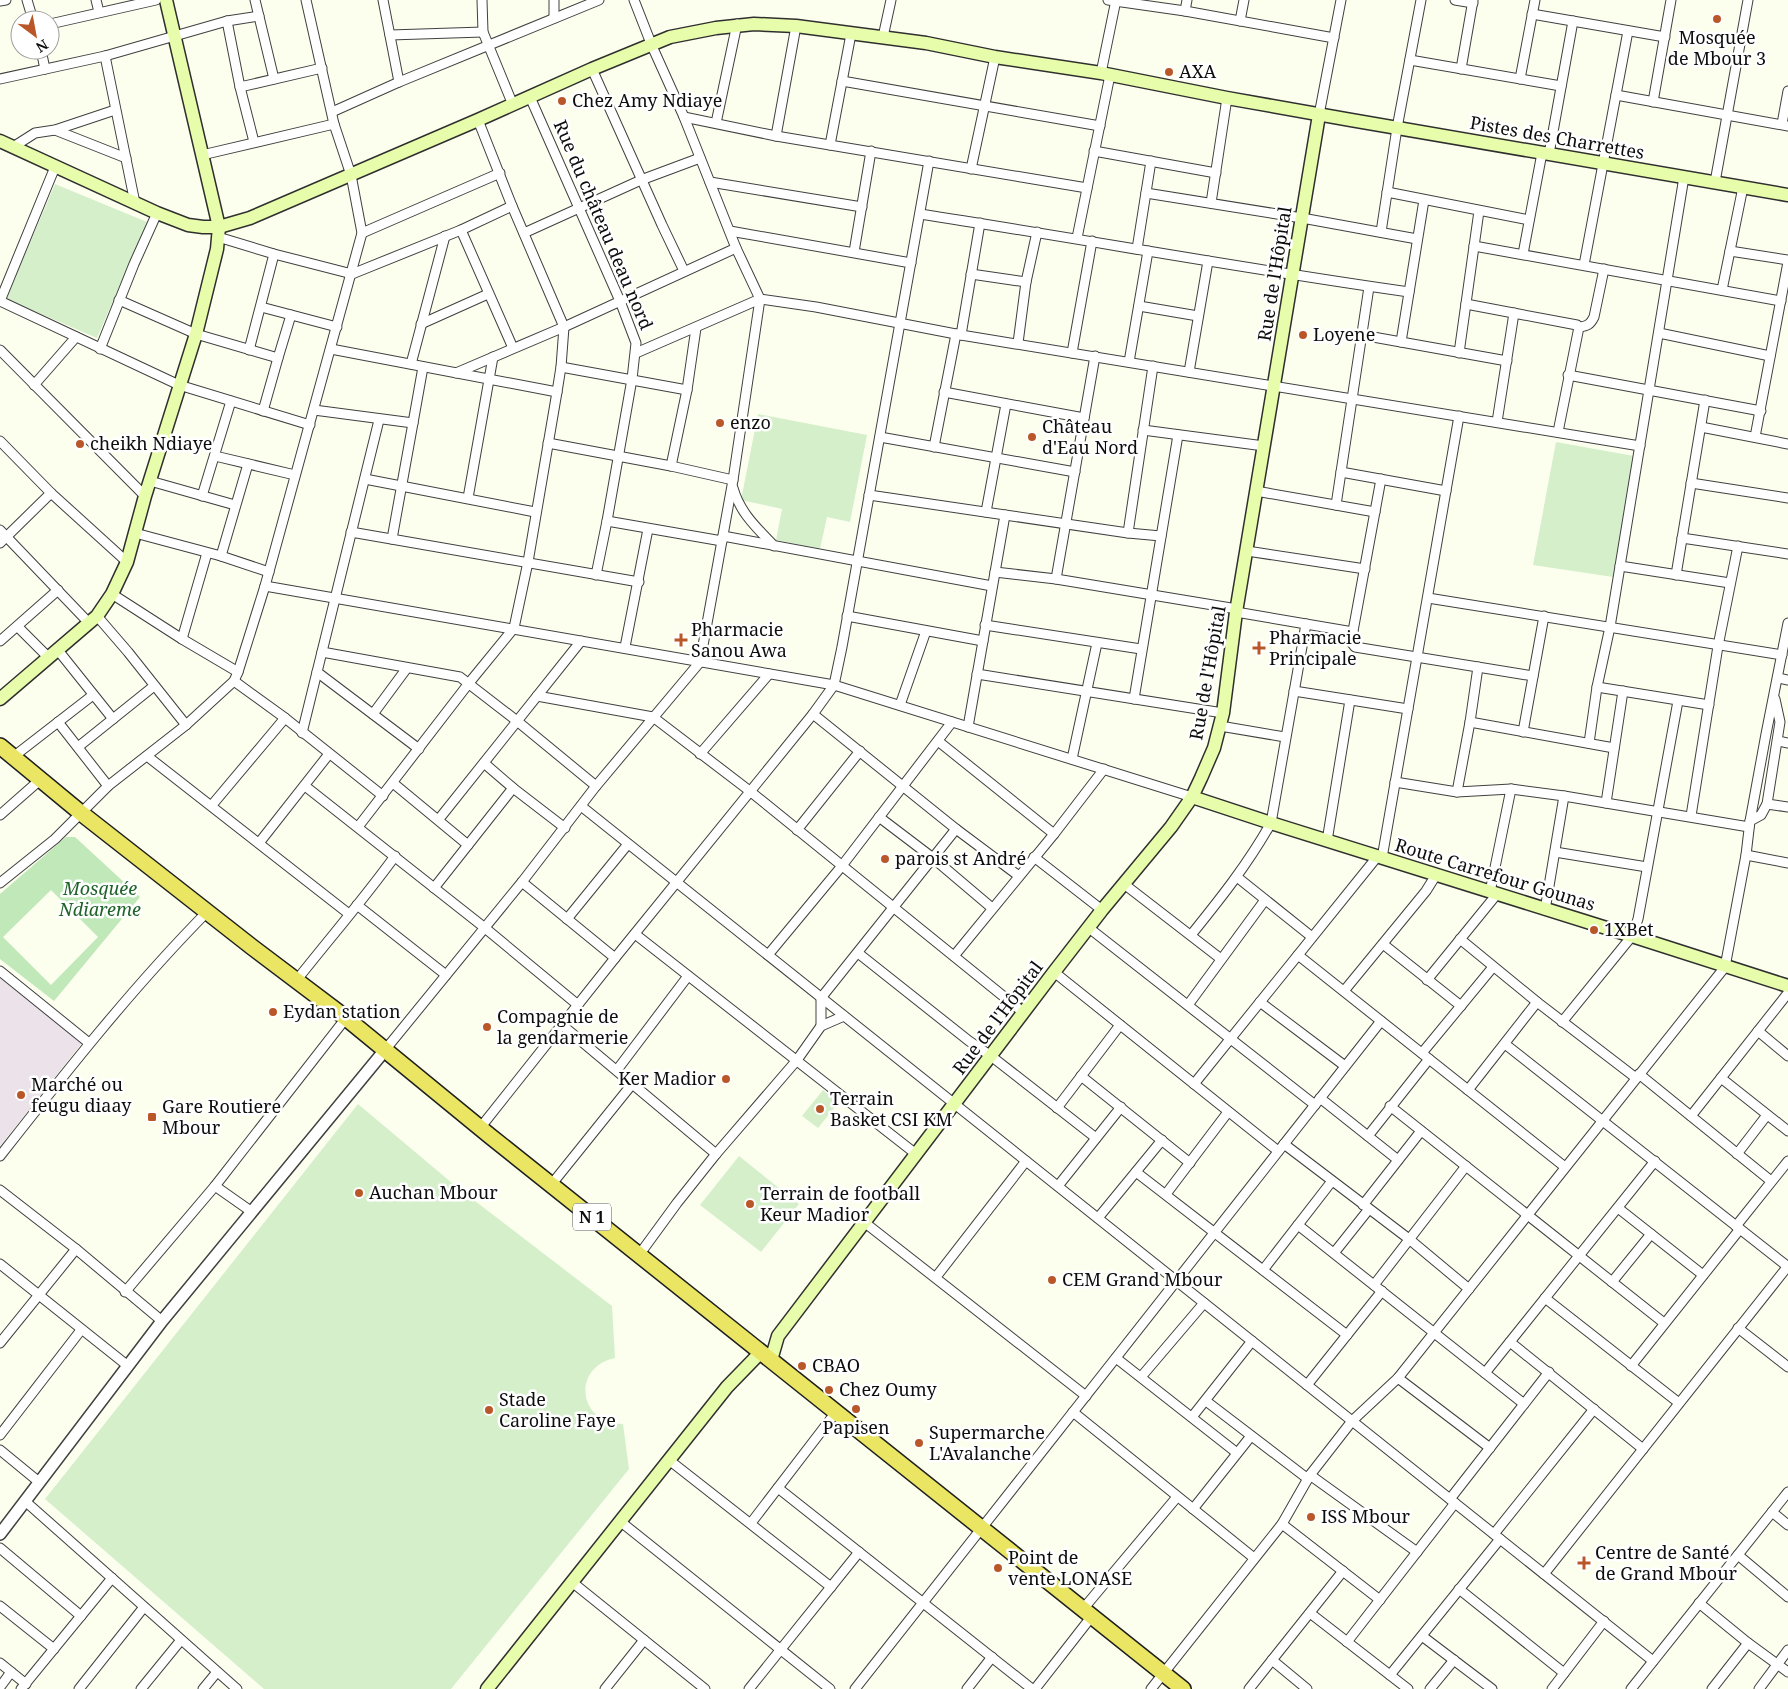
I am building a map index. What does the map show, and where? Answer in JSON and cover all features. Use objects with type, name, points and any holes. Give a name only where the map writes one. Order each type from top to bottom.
[{"type":"highway","name":"N 1","points":[[0,746],[81,813],[346,1018],[551,1185],[1183,1689]]},
{"type":"main road","points":[[0,698],[93,619],[112,594],[126,562],[144,496],[196,334],[217,249],[218,232],[176,36],[166,0]]},
{"type":"main road","name":"Pistes des Charrettes","points":[[0,141],[157,213],[188,225],[218,232],[592,69],[670,37],[737,24],[796,26],[883,37],[1105,74],[1320,115],[1788,195]]},
{"type":"main road","name":"Rue de l'Hôpital","points":[[778,1336],[1054,972],[1102,910],[1171,827],[1192,797],[1214,748],[1223,713],[1236,611],[1320,115]]},
{"type":"main road","name":"Route Carrefour Gounas","points":[[1192,797],[1788,986]]},
{"type":"main road","points":[[762,1353],[778,1336]]},
{"type":"main road","points":[[487,1689],[727,1387],[778,1336]]},
{"type":"street","points":[[0,1],[6,0]]},
{"type":"street","points":[[96,0],[99,12]]},
{"type":"street","points":[[60,22],[156,0]]},
{"type":"street","points":[[255,0],[274,79]]},
{"type":"street","points":[[0,883],[55,839],[108,786],[186,725],[234,681],[238,672],[269,572],[362,233],[350,175],[334,124],[306,0]]},
{"type":"street","points":[[382,0],[399,82]]},
{"type":"street","points":[[482,0],[483,32],[513,105]]},
{"type":"street","points":[[554,0],[554,18]]},
{"type":"street","points":[[332,112],[399,82],[599,0]]},
{"type":"street","points":[[0,1534],[162,1321],[485,928],[596,786],[700,662],[733,482],[760,299],[736,248],[684,117],[652,46],[634,0]]},
{"type":"street","points":[[883,37],[891,0]]},
{"type":"street","points":[[1185,12],[1187,0]]},
{"type":"street","points":[[1240,21],[1244,0]]},
{"type":"street","name":"Rue de l'Hôpital","points":[[1320,115],[1341,0]]},
{"type":"street","points":[[1381,232],[1420,0]]},
{"type":"street","points":[[1455,0],[1473,2],[1461,69]]},
{"type":"street","points":[[1520,79],[1535,0]]},
{"type":"street","points":[[1653,102],[1671,0]]},
{"type":"street","points":[[1715,182],[1748,0]]},
{"type":"street","points":[[1078,238],[1100,126],[1113,1],[1334,38]]},
{"type":"street","points":[[1532,14],[1665,37]]},
{"type":"street","points":[[0,79],[105,56],[226,21],[259,16]]},
{"type":"street","points":[[226,21],[254,142]]},
{"type":"street","points":[[1523,254],[1529,220],[1561,86],[1573,21]]},
{"type":"street","points":[[716,123],[737,24]]},
{"type":"street","points":[[776,136],[796,26]]},
{"type":"street","points":[[1584,265],[1628,31]]},
{"type":"street","points":[[390,35],[483,32]]},
{"type":"street","points":[[830,144],[851,34]]},
{"type":"street","points":[[105,56],[135,203]]},
{"type":"street","points":[[971,169],[995,57]]},
{"type":"street","points":[[43,60],[45,69]]},
{"type":"street","points":[[1410,60],[1561,86]]},
{"type":"street","points":[[240,87],[322,68]]},
{"type":"street","points":[[592,69],[684,271]]},
{"type":"street","points":[[842,81],[1100,126]]},
{"type":"street","points":[[1616,95],[1785,125],[1788,91]]},
{"type":"street","name":"Rue du château deau nord","points":[[530,97],[620,301],[636,343],[632,379],[596,575]]},
{"type":"street","points":[[1211,203],[1227,98]]},
{"type":"street","points":[[13,147],[34,133],[55,130],[115,110]]},
{"type":"street","points":[[684,117],[776,136],[1087,188]]},
{"type":"street","points":[[358,827],[469,682],[514,628],[528,562],[535,512],[557,392],[564,327],[512,206],[478,120]]},
{"type":"street","points":[[202,155],[334,124]]},
{"type":"street","points":[[55,130],[126,158]]},
{"type":"street","points":[[1094,151],[1216,173]]},
{"type":"street","points":[[854,252],[871,152]]},
{"type":"street","points":[[524,234],[641,180],[700,158]]},
{"type":"street","points":[[480,1128],[813,714],[834,685],[929,161]]},
{"type":"street","points":[[1137,249],[1151,161]]},
{"type":"street","points":[[55,167],[0,301],[179,385],[310,425]]},
{"type":"street","points":[[362,233],[500,173]]},
{"type":"street","points":[[1589,743],[1597,687],[1610,627],[1684,177]]},
{"type":"street","points":[[710,182],[862,207]]},
{"type":"street","points":[[1722,290],[1743,187]]},
{"type":"street","points":[[1387,192],[1529,220]]},
{"type":"street","points":[[1146,193],[1418,239]]},
{"type":"street","points":[[1401,342],[1424,200]]},
{"type":"street","points":[[218,232],[274,254],[352,274],[461,230],[512,206]]},
{"type":"street","points":[[1459,353],[1480,211]]},
{"type":"street","points":[[100,349],[157,213]]},
{"type":"street","points":[[920,214],[1078,238],[1292,276],[1409,292]]},
{"type":"street","points":[[934,447],[980,223]]},
{"type":"street","points":[[461,230],[513,348]]},
{"type":"street","points":[[730,231],[911,263]]},
{"type":"street","points":[[1018,344],[1026,282],[1037,232]]},
{"type":"street","points":[[410,364],[445,236]]},
{"type":"street","points":[[1072,352],[1092,241]]},
{"type":"street","points":[[1474,246],[1781,301]]},
{"type":"street","points":[[456,373],[564,327],[736,248]]},
{"type":"street","points":[[1130,362],[1148,251]]},
{"type":"street","points":[[1730,251],[1788,261],[1755,437]]},
{"type":"street","points":[[249,350],[274,254]]},
{"type":"street","points":[[1189,372],[1208,261]]},
{"type":"street","points":[[1466,304],[1575,324],[1579,327],[1591,324],[1594,318],[1604,269]]},
{"type":"street","points":[[971,274],[1026,282]]},
{"type":"street","points":[[1336,505],[1369,287]]},
{"type":"street","points":[[421,324],[488,294]]},
{"type":"street","points":[[636,353],[760,299],[958,335],[1072,352],[1640,446]]},
{"type":"street","points":[[119,300],[196,334],[278,358]]},
{"type":"street","points":[[1139,306],[1198,316]]},
{"type":"street","points":[[260,307],[337,327]]},
{"type":"street","points":[[1497,422],[1514,313]]},
{"type":"street","points":[[263,411],[291,315]]},
{"type":"street","points":[[1558,432],[1579,327]]},
{"type":"street","points":[[670,466],[686,390],[696,328]]},
{"type":"street","points":[[1658,333],[1770,356]]},
{"type":"street","points":[[1362,335],[1507,361]]},
{"type":"street","points":[[34,386],[76,336]]},
{"type":"street","points":[[331,349],[557,392]]},
{"type":"street","points":[[0,350],[144,496]]},
{"type":"street","points":[[1056,579],[1095,356]]},
{"type":"street","points":[[468,498],[493,357]]},
{"type":"street","points":[[1128,533],[1153,366]]},
{"type":"street","points":[[392,539],[423,367]]},
{"type":"street","points":[[561,367],[686,390]]},
{"type":"street","points":[[1568,375],[1761,411]]},
{"type":"street","points":[[944,392],[1084,418]]},
{"type":"street","points":[[1676,575],[1705,400]]},
{"type":"street","points":[[202,496],[232,401]]},
{"type":"street","points":[[986,512],[1006,404]]},
{"type":"street","points":[[314,410],[413,423]]},
{"type":"street","points":[[1194,1084],[1312,937],[1380,857],[1408,710],[1459,416]]},
{"type":"street","points":[[302,733],[379,420]]},
{"type":"street","points":[[1701,427],[1788,444]]},
{"type":"street","points":[[1143,430],[1264,446]]},
{"type":"street","points":[[1134,699],[1178,435]]},
{"type":"street","points":[[880,437],[1075,472]]},
{"type":"street","points":[[0,441],[51,493],[126,562]]},
{"type":"street","points":[[548,443],[670,466],[733,482]]},
{"type":"street","points":[[215,456],[295,476]]},
{"type":"street","points":[[221,556],[248,464]]},
{"type":"street","points":[[1341,472],[1446,491]]},
{"type":"street","points":[[365,479],[535,512]]},
{"type":"street","points":[[1381,479],[1351,642],[1355,647],[1533,676]]},
{"type":"street","points":[[150,481],[235,506]]},
{"type":"street","points":[[733,482],[740,508],[753,525],[774,546]]},
{"type":"street","points":[[1691,483],[1788,498]]},
{"type":"street","points":[[1256,491],[1375,512]]},
{"type":"street","points":[[51,493],[2,536],[58,590],[128,652],[186,725]]},
{"type":"street","points":[[869,495],[1128,533],[1161,536]]},
{"type":"street","points":[[968,727],[1005,515]]},
{"type":"street","points":[[607,521],[648,529],[774,546],[992,586]]},
{"type":"street","points":[[625,648],[648,529]]},
{"type":"street","points":[[351,532],[639,582]]},
{"type":"street","points":[[135,533],[221,556],[269,572]]},
{"type":"street","points":[[1682,538],[1788,554]]},
{"type":"street","points":[[1691,816],[1718,646],[1738,546]]},
{"type":"street","points":[[1246,551],[1365,570]]},
{"type":"street","points":[[182,639],[207,553]]},
{"type":"street","points":[[1620,566],[1730,583]]},
{"type":"street","points":[[995,572],[1056,579],[1353,632]]},
{"type":"street","points":[[265,586],[834,685],[1192,797]]},
{"type":"street","points":[[0,641],[58,590]]},
{"type":"street","points":[[112,594],[238,672]]},
{"type":"street","points":[[1428,598],[1782,655]]},
{"type":"street","points":[[847,616],[983,641]]},
{"type":"street","points":[[1523,732],[1544,616]]},
{"type":"street","points":[[1191,934],[1237,877],[1271,823],[1306,624]]},
{"type":"street","points":[[985,625],[1141,649]]},
{"type":"street","points":[[18,626],[52,653],[93,695],[113,719]]},
{"type":"street","points":[[1150,1689],[1282,1524],[1309,1477],[1352,1421],[1398,1378],[1725,967],[1760,768],[1788,626]]},
{"type":"street","points":[[900,706],[926,631]]},
{"type":"street","points":[[438,819],[581,641]]},
{"type":"street","points":[[1072,760],[1097,643]]},
{"type":"street","points":[[322,652],[460,677],[469,682],[596,786]]},
{"type":"street","points":[[1456,792],[1470,722],[1478,667]]},
{"type":"street","points":[[373,714],[407,668]]},
{"type":"street","points":[[317,672],[419,749]]},
{"type":"street","points":[[700,754],[769,674]]},
{"type":"street","points":[[977,674],[1223,713]]},
{"type":"street","points":[[1778,678],[1788,680]]},
{"type":"street","points":[[234,681],[285,718],[383,796]]},
{"type":"street","points":[[78,748],[154,686]]},
{"type":"street","points":[[1597,687],[1709,706]]},
{"type":"street","points":[[1294,691],[1408,710]]},
{"type":"street","points":[[1606,803],[1622,691]]},
{"type":"street","points":[[14,757],[93,695]]},
{"type":"street","points":[[537,696],[653,717],[750,792],[1024,1013]]},
{"type":"street","points":[[1395,782],[1456,792],[1511,790],[1564,796],[1658,812],[1750,824],[1768,804],[1780,718],[1774,696]]},
{"type":"street","points":[[1327,841],[1350,700]]},
{"type":"street","points":[[1562,1022],[1632,936],[1638,919],[1678,701]]},
{"type":"street","points":[[813,714],[956,829],[1019,876]]},
{"type":"street","points":[[212,805],[285,718]]},
{"type":"street","points":[[58,722],[108,786]]},
{"type":"street","points":[[768,955],[841,866],[952,722]]},
{"type":"street","points":[[1470,722],[1614,748]]},
{"type":"street","points":[[1220,726],[1285,737]]},
{"type":"street","points":[[938,741],[1054,834]]},
{"type":"street","points":[[1778,741],[1788,743]]},
{"type":"street","points":[[797,830],[860,751]]},
{"type":"street","points":[[260,843],[329,754]]},
{"type":"street","points":[[147,756],[349,914]]},
{"type":"street","points":[[484,763],[565,828]]},
{"type":"street","points":[[1760,768],[1773,770]]},
{"type":"street","points":[[954,956],[1054,834],[1104,769]]},
{"type":"street","points":[[0,815],[41,779]]},
{"type":"street","points":[[393,783],[468,844]]},
{"type":"street","points":[[305,786],[485,928],[578,1005]]},
{"type":"street","points":[[434,888],[513,788]]},
{"type":"street","points":[[1427,980],[1460,939],[1493,893],[1511,790]]},
{"type":"street","points":[[1545,910],[1564,796]]},
{"type":"street","points":[[1768,804],[1788,807]]},
{"type":"street","points":[[581,806],[1653,1661]]},
{"type":"street","points":[[879,817],[933,858],[992,908]]},
{"type":"street","points":[[821,1026],[821,998],[956,829]]},
{"type":"street","points":[[567,919],[628,844]]},
{"type":"street","points":[[1554,852],[1647,867]]},
{"type":"street","points":[[1746,855],[1788,862]]},
{"type":"street","points":[[296,981],[373,887],[395,856]]},
{"type":"street","points":[[1034,857],[1102,910]]},
{"type":"street","points":[[1344,991],[1426,891],[1436,875]]},
{"type":"street","points":[[1237,877],[1312,937]]},
{"type":"street","points":[[522,882],[615,958]]},
{"type":"street","points":[[1124,884],[1221,959]]},
{"type":"street","points":[[1188,1005],[1265,900]]},
{"type":"street","points":[[357,905],[446,975]]},
{"type":"street","points":[[0,1156],[89,1043],[207,912]]},
{"type":"street","points":[[1089,928],[1230,1038],[1317,1102],[1368,1136],[1398,1160]]},
{"type":"street","points":[[635,934],[916,1154]]},
{"type":"street","points":[[1460,939],[1562,1022],[1691,1116],[1771,1181]]},
{"type":"street","points":[[1382,944],[1460,1006]]},
{"type":"street","points":[[858,953],[1096,1138]]},
{"type":"street","points":[[1298,955],[1565,1167]]},
{"type":"street","points":[[1368,1136],[1460,1006],[1493,967]]},
{"type":"street","points":[[0,971],[89,1043]]},
{"type":"street","points":[[1054,972],[1228,1112],[1332,1181],[1409,1239],[1469,1289]]},
{"type":"street","points":[[617,1070],[688,976]]},
{"type":"street","points":[[1691,1116],[1788,993]]},
{"type":"street","points":[[1260,1002],[1345,1066]]},
{"type":"street","points":[[1468,1090],[1537,1002]]},
{"type":"street","points":[[639,1255],[677,1203],[716,1154],[797,1060],[821,1026],[844,1016]]},
{"type":"street","points":[[125,1292],[215,1186],[346,1018]]},
{"type":"street","points":[[855,1689],[1381,1020]]},
{"type":"street","points":[[562,1025],[716,1154]]},
{"type":"street","points":[[1057,1108],[1120,1025]]},
{"type":"street","points":[[1758,1031],[1788,1056]]},
{"type":"street","points":[[1505,1044],[1788,1266],[1544,1574]]},
{"type":"street","points":[[1081,1076],[1190,1163]]},
{"type":"street","points":[[1721,1078],[1788,1131]]},
{"type":"street","points":[[551,1185],[632,1083]]},
{"type":"street","points":[[1390,1106],[1664,1323]]},
{"type":"street","points":[[1058,1186],[1121,1107]]},
{"type":"street","points":[[1166,1194],[1228,1112]]},
{"type":"street","points":[[1737,1154],[1768,1115]]},
{"type":"street","points":[[1334,1253],[1398,1160],[1421,1131]]},
{"type":"street","points":[[1098,1218],[1162,1140]]},
{"type":"street","points":[[936,1277],[1026,1161]]},
{"type":"street","points":[[1485,1373],[1655,1161]]},
{"type":"street","points":[[1631,1366],[1703,1275],[1771,1181],[1788,1161]]},
{"type":"street","points":[[1374,1285],[1466,1166]]},
{"type":"street","points":[[1136,1172],[1347,1336]]},
{"type":"street","points":[[1263,1270],[1332,1181]]},
{"type":"street","points":[[215,1186],[252,1212]]},
{"type":"street","points":[[0,1190],[76,1249],[125,1292],[162,1321]]},
{"type":"street","points":[[1618,1208],[1703,1275]]},
{"type":"street","points":[[864,1222],[1086,1396]]},
{"type":"street","points":[[1298,1225],[1524,1404]]},
{"type":"street","points":[[1612,1282],[1651,1234]]},
{"type":"street","points":[[1,1339],[39,1296],[76,1249]]},
{"type":"street","points":[[0,1264],[128,1366]]},
{"type":"street","points":[[1307,1385],[1382,1291]]},
{"type":"street","points":[[1545,1298],[1679,1403]]},
{"type":"street","points":[[1141,1377],[1204,1302]]},
{"type":"street","points":[[1738,1328],[1788,1367]]},
{"type":"street","points":[[0,1434],[82,1330]]},
{"type":"street","points":[[1192,1417],[1252,1341]]},
{"type":"street","points":[[1510,1342],[1643,1449]]},
{"type":"street","points":[[1116,1358],[1237,1453]]},
{"type":"street","points":[[1347,1642],[1417,1552],[1490,1448],[1549,1372]]},
{"type":"street","points":[[1398,1378],[1490,1448]]},
{"type":"street","points":[[1206,1401],[1251,1436],[1417,1552]]},
{"type":"street","points":[[1390,1676],[1459,1589],[1594,1409]]},
{"type":"street","points":[[751,1523],[836,1412]]},
{"type":"street","points":[[1073,1412],[1254,1558]]},
{"type":"street","points":[[1193,1509],[1251,1436]]},
{"type":"street","points":[[0,1450],[39,1482]]},
{"type":"street","points":[[669,1460],[831,1587]]},
{"type":"street","points":[[778,1488],[992,1658],[1034,1689],[1088,1613],[1177,1497]]},
{"type":"street","points":[[1631,1689],[1788,1492]]},
{"type":"street","points":[[25,1501],[237,1689]]},
{"type":"street","points":[[1772,1512],[1788,1525]]},
{"type":"street","points":[[621,1522],[830,1689]]},
{"type":"street","points":[[1282,1524],[1380,1600]]},
{"type":"street","points":[[0,1548],[81,1616]]},
{"type":"street","points":[[749,1689],[859,1552]]},
{"type":"street","points":[[1738,1555],[1788,1597]]},
{"type":"street","points":[[1249,1689],[1343,1571]]},
{"type":"street","points":[[0,1663],[24,1686],[112,1578]]},
{"type":"street","points":[[572,1582],[705,1689]]},
{"type":"street","points":[[1459,1589],[1564,1674]]},
{"type":"street","points":[[1699,1603],[1748,1643],[1788,1672]]},
{"type":"street","points":[[0,1606],[54,1649]]},
{"type":"street","points":[[78,1689],[144,1607]]},
{"type":"street","points":[[1310,1613],[1408,1689]]},
{"type":"street","points":[[1552,1689],[1604,1621]]},
{"type":"street","points":[[1422,1636],[1492,1689]]},
{"type":"street","points":[[142,1689],[181,1640]]},
{"type":"street","points":[[605,1689],[644,1640]]},
{"type":"street","points":[[1712,1689],[1748,1643]]},
{"type":"street","points":[[1759,1689],[1788,1650]]},
{"type":"street","points":[[967,1689],[992,1658]]},
{"type":"street","points":[[1272,1660],[1307,1689]]},
{"type":"street","points":[[1430,1689],[1454,1660]]},
{"type":"street","points":[[3,1687],[11,1672]]},
{"type":"street","points":[[203,1689],[217,1672]]},
{"type":"shaded area","name":"Marché ou feugu diaay","points":[[0,976],[82,1043],[0,1146]]},
{"type":"green space","points":[[55,184],[147,222],[97,338],[6,299]]},
{"type":"green space","points":[[758,414],[867,435],[850,522],[827,517],[820,549],[776,540],[782,509],[741,500]]},
{"type":"green space","points":[[1556,442],[1634,456],[1613,577],[1533,565]]},
{"type":"green space","name":"Mosquée Ndiareme","points":[[66,837],[75,837],[140,897],[54,1001],[0,959],[0,894]],"holes":[[[51,890],[98,937],[51,985],[3,937]]]},
{"type":"green space","name":"Terrain Basket CSI KM","points":[[823,1090],[838,1103],[818,1128],[802,1116]]},
{"type":"green space","name":"Stade Caroline Faye","points":[[358,1104],[458,1188],[612,1306],[615,1358],[601,1363],[592,1372],[587,1383],[586,1394],[589,1405],[596,1415],[608,1421],[623,1424],[629,1469],[451,1689],[264,1689],[45,1499]]},
{"type":"green space","name":"Terrain de football Keur Madior","points":[[739,1156],[799,1204],[761,1252],[700,1205]]},
{"type":"place","name":"Mosquée de Mbour 3","points":[[1717,19]]},
{"type":"place","name":"AXA","points":[[1169,72]]},
{"type":"place","name":"Chez Amy Ndiaye","points":[[562,101]]},
{"type":"place","name":"Loyene","points":[[1303,335]]},
{"type":"place","name":"enzo","points":[[720,423]]},
{"type":"place","name":"Château d'Eau Nord","points":[[1032,437]]},
{"type":"place","name":"cheikh Ndiaye","points":[[80,444]]},
{"type":"place","name":"Pharmacie Sanou Awa","points":[[681,640]]},
{"type":"place","name":"Pharmacie Principale","points":[[1259,648]]},
{"type":"place","name":"parois st André","points":[[885,859]]},
{"type":"place","name":"1XBet","points":[[1594,930]]},
{"type":"place","name":"Eydan station","points":[[273,1012]]},
{"type":"place","name":"Compagnie de la gendarmerie","points":[[487,1027]]},
{"type":"place","name":"Ker Madior","points":[[726,1079]]},
{"type":"place","name":"Marché ou feugu diaay","points":[[21,1095]]},
{"type":"place","name":"Terrain Basket CSI KM","points":[[820,1109]]},
{"type":"place","name":"Gare Routiere Mbour","points":[[152,1117]]},
{"type":"place","name":"Auchan Mbour","points":[[359,1193]]},
{"type":"place","name":"Terrain de football Keur Madior","points":[[750,1204]]},
{"type":"place","name":"CEM Grand Mbour","points":[[1052,1280]]},
{"type":"place","name":"CBAO","points":[[802,1366]]},
{"type":"place","name":"Chez Oumy","points":[[829,1390]]},
{"type":"place","name":"Papisen","points":[[856,1409]]},
{"type":"place","name":"Stade Caroline Faye","points":[[489,1410]]},
{"type":"place","name":"Supermarche L'Avalanche","points":[[919,1443]]},
{"type":"place","name":"ISS Mbour","points":[[1311,1517]]},
{"type":"place","name":"Centre de Santé de Grand Mbour","points":[[1584,1563]]},
{"type":"place","name":"Point de vente LONASE","points":[[998,1568]]}]
